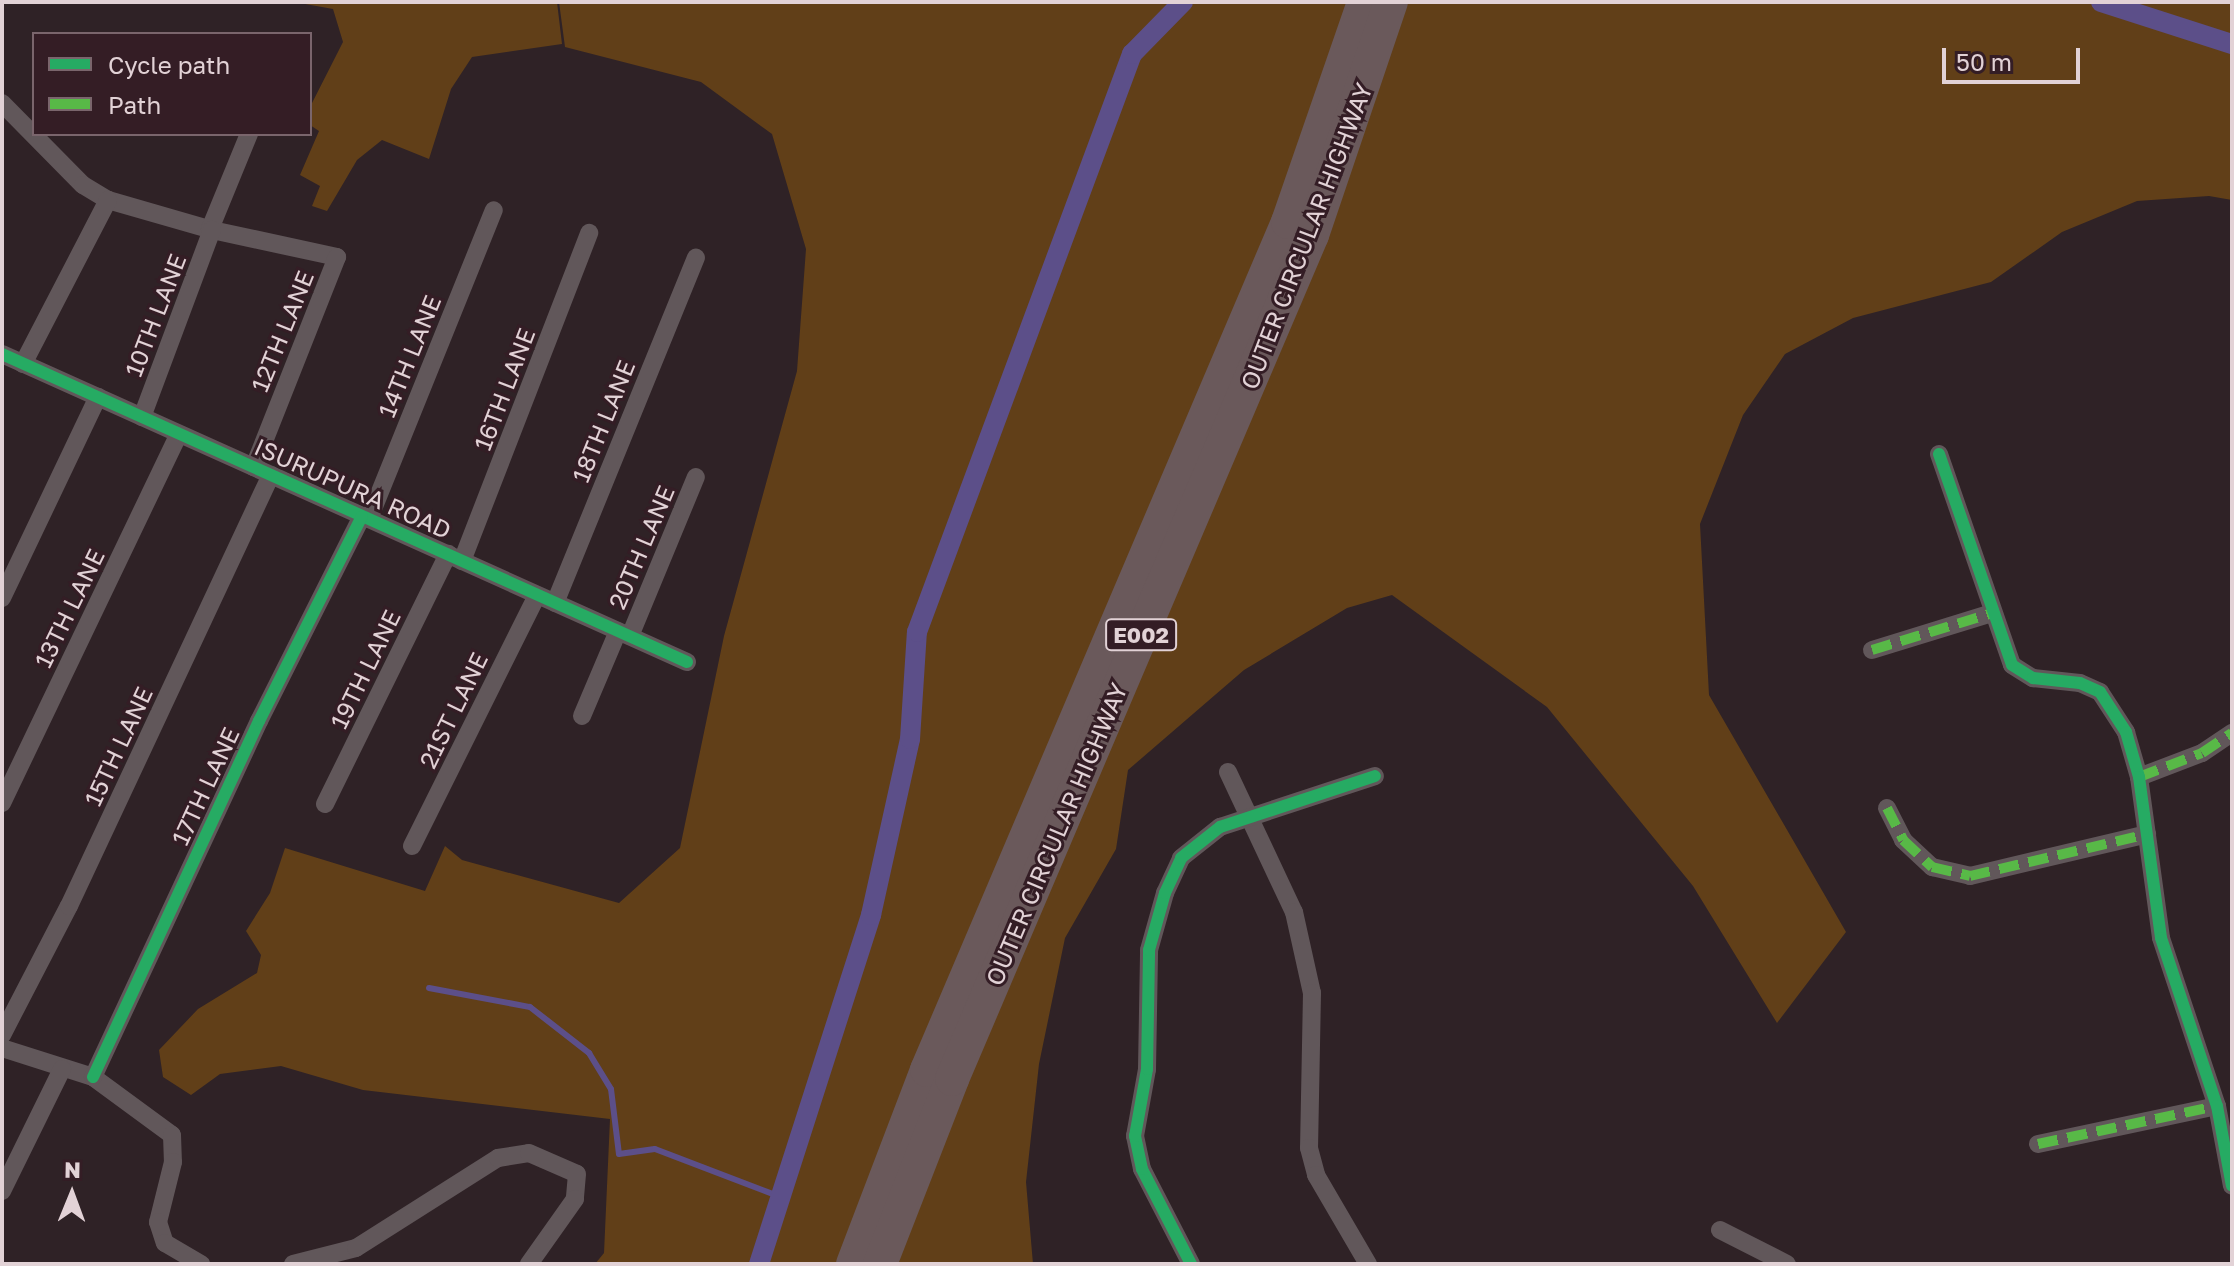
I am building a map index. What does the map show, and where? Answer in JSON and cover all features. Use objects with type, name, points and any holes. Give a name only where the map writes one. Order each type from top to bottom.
[{"type":"highway","name":"OUTER CIRCULAR HIGHWAY","points":[[853,1264],[927,1070],[1288,222],[1364,2]]},
{"type":"highway","name":"OUTER CIRCULAR HIGHWAY","points":[[880,1264],[952,1079],[1312,235],[1391,2]]},
{"type":"street","points":[[2,103],[32,133]]},
{"type":"street","points":[[35,136],[83,185],[108,200],[211,230]]},
{"type":"street","name":"10TH LANE","points":[[142,417],[248,136]]},
{"type":"street","points":[[9,362],[108,200]]},
{"type":"street","name":"14TH LANE","points":[[366,518],[494,210]]},
{"type":"street","name":"12TH LANE","points":[[211,230],[337,257],[263,471]]},
{"type":"street","name":"16TH LANE","points":[[455,558],[589,233]]},
{"type":"street","name":"18TH LANE","points":[[555,603],[696,258]]},
{"type":"street","name":"ISURUPURA ROAD","points":[[9,362],[98,397],[687,662]]},
{"type":"street","points":[[2,598],[98,397]]},
{"type":"street","name":"13TH LANE","points":[[2,803],[179,434]]},
{"type":"street","points":[[1939,454],[2012,665],[2033,678],[2080,683],[2100,692],[2126,732],[2139,777],[2161,938],[2223,1117],[2232,1186]]},
{"type":"street","name":"15TH LANE","points":[[2,1035],[69,906],[263,471]]},
{"type":"street","name":"20TH LANE","points":[[582,716],[624,634],[696,477]]},
{"type":"street","name":"17TH LANE","points":[[93,1077],[259,721],[366,518]]},
{"type":"street","name":"19TH LANE","points":[[325,804],[455,558]]},
{"type":"street","name":"21ST LANE","points":[[412,846],[537,595]]},
{"type":"street","points":[[1872,650],[1992,613]]},
{"type":"street","points":[[2139,777],[2202,753],[2232,733]]},
{"type":"street","points":[[1228,772],[1294,912],[1312,993],[1309,1148],[1316,1175],[1368,1264]]},
{"type":"street","points":[[1191,1264],[1142,1169],[1135,1136],[1147,1069],[1149,950],[1181,858],[1220,827],[1375,776]]},
{"type":"street","points":[[1887,808],[1903,840],[1932,867],[1970,876],[2147,834]]},
{"type":"street","points":[[2,1048],[93,1077],[172,1135],[173,1162],[158,1222],[165,1243],[201,1264]]},
{"type":"street","points":[[2,1191],[62,1069]]},
{"type":"street","points":[[2038,1144],[2223,1117]]},
{"type":"street","points":[[293,1264],[356,1248],[498,1158],[529,1153],[577,1174],[575,1199],[529,1264]]},
{"type":"street","points":[[1720,1230],[1787,1264]]},
{"type":"shaded area","points":[[294,2],[557,2],[562,44],[472,57],[451,89],[429,159],[382,140],[357,160],[327,211],[312,206],[320,186],[300,175],[319,131],[312,126],[312,103],[343,42],[333,9]]},
{"type":"shaded area","points":[[559,2],[2232,2],[2232,200],[2209,196],[2137,201],[2062,232],[1991,282],[1853,318],[1785,354],[1743,415],[1700,524],[1709,695],[1846,932],[1777,1023],[1693,886],[1547,707],[1392,595],[1347,608],[1244,670],[1128,770],[1116,849],[1065,938],[1039,1064],[1026,1182],[1033,1264],[595,1264],[604,1253],[610,1119],[363,1090],[281,1066],[220,1074],[191,1095],[163,1077],[159,1050],[198,1009],[257,973],[261,955],[246,931],[270,893],[285,848],[425,891],[445,846],[462,860],[619,903],[680,848],[724,636],[797,371],[806,249],[772,134],[701,82],[565,47]]},
{"type":"waterway","points":[[759,1264],[871,915],[910,739],[917,632],[1132,54],[1183,2]]},
{"type":"waterway","points":[[2101,2],[2232,44]]},
{"type":"waterway","points":[[429,988],[530,1007],[589,1053],[611,1089],[619,1154],[655,1149],[781,1197]]},
{"type":"marked path","points":[[1872,650],[1992,613]]},
{"type":"marked path","points":[[2139,777],[2202,753],[2232,733]]},
{"type":"marked path","points":[[1887,808],[1903,840],[1932,867],[1970,876],[2147,834]]},
{"type":"marked path","points":[[2038,1144],[2217,1106]]},
{"type":"cycle path","points":[[2,354],[687,662]]},
{"type":"cycle path","points":[[1939,454],[2012,665],[2033,678],[2080,683],[2100,692],[2126,732],[2139,777],[2161,938],[2217,1106],[2232,1186]]},
{"type":"cycle path","points":[[93,1077],[259,721],[362,516]]},
{"type":"cycle path","points":[[1191,1264],[1142,1169],[1135,1136],[1147,1069],[1149,950],[1165,893],[1181,858],[1220,827],[1375,776]]}]
